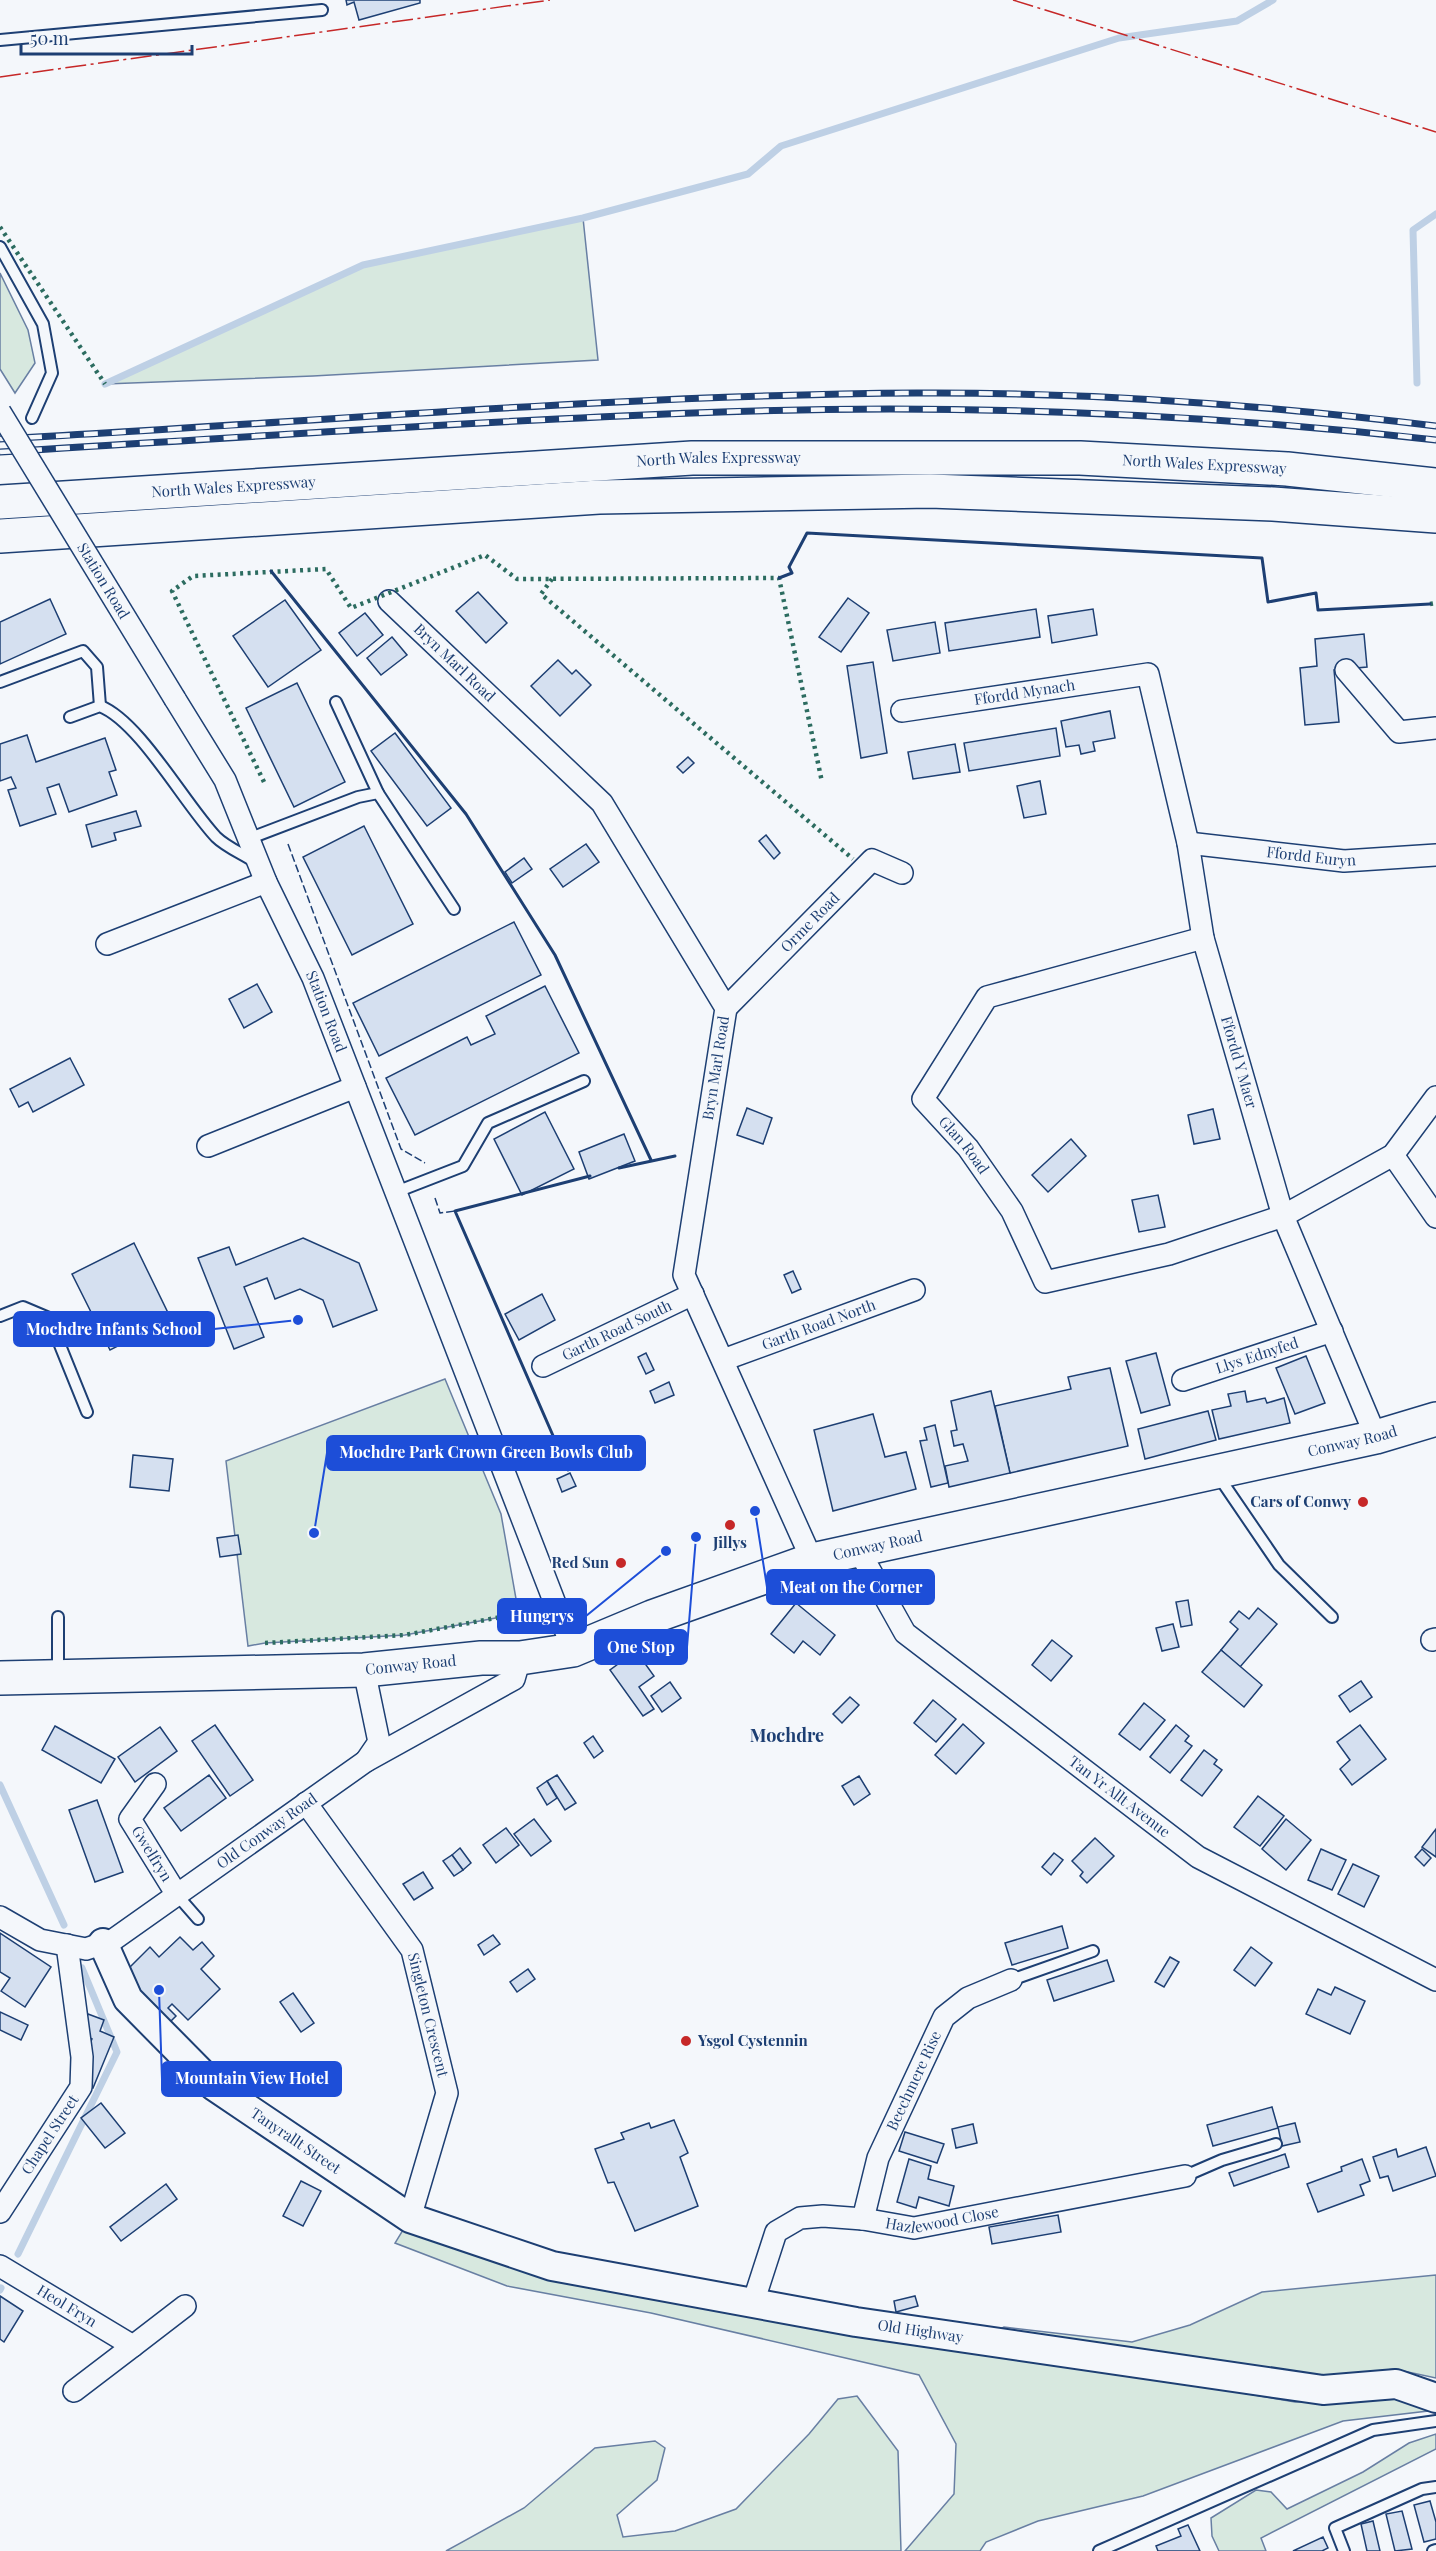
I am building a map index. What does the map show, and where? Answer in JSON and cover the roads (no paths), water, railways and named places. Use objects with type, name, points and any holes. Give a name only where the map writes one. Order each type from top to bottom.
[{"type":"main road","name":"North Wales Expressway","points":[[0,502],[692,458],[1080,458],[1287,469],[1436,485]]},
{"type":"main road","points":[[0,536],[600,497],[930,491],[1273,504],[1436,516]]},
{"type":"main road","name":"Conway Road","points":[[0,1678],[364,1670],[481,1658],[520,1658],[573,1650],[652,1617],[812,1560],[1376,1437],[1436,1419]]},
{"type":"street","name":"Station Road","points":[[0,412],[225,780],[262,873],[313,978],[573,1650]]},
{"type":"street","name":"Bryn Marl Road","points":[[389,601],[602,802],[726,1008],[684,1275],[812,1560]]},
{"type":"street","points":[[1346,669],[1399,732],[1436,728]]},
{"type":"street","name":"Ffordd Mynach","points":[[902,711],[1148,674]]},
{"type":"street","name":"Ffordd Y Maer","points":[[1148,674],[1188,843],[1203,938],[1283,1215],[1376,1437]]},
{"type":"street","name":"Ffordd Euryn","points":[[1188,843],[1344,861],[1436,855]]},
{"type":"street","name":"Orme Road","points":[[726,1008],[872,860],[902,873]]},
{"type":"street","points":[[106,944],[262,873]]},
{"type":"street","name":"Glan Road","points":[[1203,938],[987,997],[923,1099],[968,1148],[1012,1211],[1045,1282],[1169,1254],[1283,1215]]},
{"type":"street","points":[[208,1146],[355,1087]]},
{"type":"street","points":[[1283,1215],[1394,1155],[1436,1097]]},
{"type":"street","points":[[1394,1155],[1436,1217]]},
{"type":"street","name":"Garth Road North","points":[[723,1360],[914,1290]]},
{"type":"street","name":"Garth Road South","points":[[543,1366],[693,1294]]},
{"type":"street","name":"Llys Ednyfed","points":[[1183,1380],[1332,1331]]},
{"type":"street","name":"Tan Yr Allt Avenue","points":[[858,1549],[905,1633],[1198,1857],[1436,1980]]},
{"type":"street","name":"Old Conway Road","points":[[0,1917],[40,1940],[87,1949],[113,1940],[366,1761],[514,1679],[520,1658]]},
{"type":"street","points":[[364,1670],[379,1742],[366,1761]]},
{"type":"street","name":"Gwelfryn","points":[[155,1784],[130,1819],[177,1895]]},
{"type":"street","name":"Singleton Crescent","points":[[306,1803],[412,1950],[447,2093],[410,2218]]},
{"type":"street","name":"Tanyrallt Street","points":[[103,1943],[128,1999],[214,2086],[410,2218]]},
{"type":"street","name":"Chapel Street","points":[[0,2212],[81,2087],[82,2057],[67,1945]]},
{"type":"street","name":"Beechmere Rise","points":[[863,2219],[878,2158],[944,2017],[968,1998],[1011,1980]]},
{"type":"street","name":"Hazlewood Close","points":[[753,2303],[776,2232],[800,2218],[823,2216],[863,2219],[914,2228],[1185,2176]]},
{"type":"street","name":"Old Highway","points":[[410,2218],[552,2266],[856,2322],[1323,2390],[1396,2384],[1436,2398]]},
{"type":"street","name":"Heol Fryn","points":[[0,2266],[133,2346]]},
{"type":"street","points":[[74,2391],[185,2306]]},
{"type":"lane","points":[[0,40],[322,10]]},
{"type":"lane","points":[[0,247],[43,324],[49,353],[52,373],[32,418]]},
{"type":"lane","points":[[0,682],[83,651],[97,666],[100,706]]},
{"type":"lane","points":[[336,702],[378,793],[454,909]]},
{"type":"lane","points":[[70,717],[100,706],[114,711],[142,741],[218,839],[262,873]]},
{"type":"lane","points":[[248,839],[358,797],[378,793]]},
{"type":"lane","points":[[396,1192],[463,1166],[488,1124],[584,1081]]},
{"type":"lane","points":[[0,1316],[23,1307],[49,1317],[87,1412]]},
{"type":"lane","points":[[1215,1472],[1279,1565],[1332,1617]]},
{"type":"lane","points":[[58,1617],[58,1677]]},
{"type":"lane","points":[[177,1895],[198,1919]]},
{"type":"lane","points":[[1011,1980],[1093,1951]]},
{"type":"lane","points":[[1185,2176],[1222,2160],[1276,2144]]},
{"type":"lane","points":[[1099,2551],[1373,2430],[1436,2421]]},
{"type":"lane","points":[[1344,2551],[1335,2528],[1422,2489],[1436,2487]]},
{"type":"waterway","points":[[105,384],[363,265],[583,218],[748,174],[781,146],[1119,38],[1237,21],[1273,0]]},
{"type":"waterway","points":[[1417,383],[1413,230],[1436,214]]},
{"type":"waterway","points":[[0,1785],[64,1925]]},
{"type":"waterway","points":[[18,2254],[117,2052],[82,1968]]},
{"type":"railway","points":[[0,439],[573,404],[917,393],[982,393],[1177,401],[1436,426]]},
{"type":"railway","points":[[0,452],[606,417],[879,409],[1065,412],[1158,417],[1344,430],[1436,440]]},
{"type":"place","name":"Mochdre Infants School","points":[[298,1320]]},
{"type":"place","name":"Cars of Conwy","points":[[1363,1502]]},
{"type":"place","name":"Meat on the Corner","points":[[755,1511]]},
{"type":"place","name":"Jillys","points":[[730,1525]]},
{"type":"place","name":"Mochdre Park Crown Green Bowls Club","points":[[314,1533]]},
{"type":"place","name":"One Stop","points":[[696,1537]]},
{"type":"place","name":"Hungrys","points":[[666,1551]]},
{"type":"place","name":"Red Sun","points":[[621,1563]]},
{"type":"place","name":"Mountain View Hotel","points":[[159,1990]]},
{"type":"place","name":"Ysgol Cystennin","points":[[686,2041]]},
{"type":"district","name":"Mochdre","points":[[787,1736]]}]
